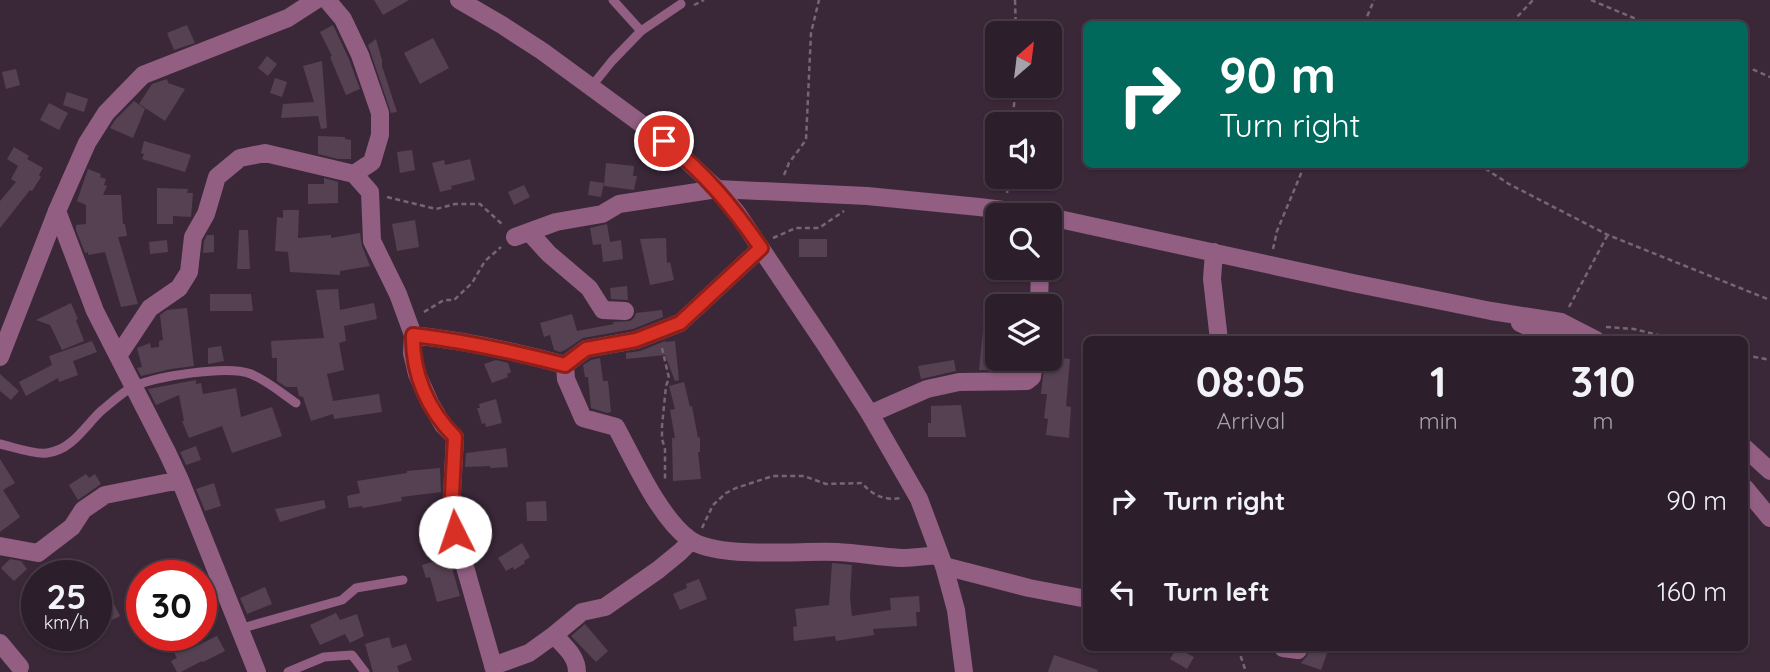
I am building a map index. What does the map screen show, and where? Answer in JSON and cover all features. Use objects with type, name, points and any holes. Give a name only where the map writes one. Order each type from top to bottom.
[{"type":"street","points":[[0,357],[86,143],[106,113],[143,75],[288,18],[316,0]]},
{"type":"street","points":[[327,0],[343,19],[360,55],[380,113],[380,135],[372,162],[354,174]]},
{"type":"street","points":[[458,0],[502,25],[591,86],[681,155],[717,189],[737,213],[870,414],[916,494],[942,561],[957,610],[964,672]]},
{"type":"street","points":[[118,356],[150,308],[179,288],[189,272],[193,237],[206,214],[217,177],[240,158],[265,153],[354,174],[370,192],[372,241],[398,294],[413,335],[412,354],[417,374],[436,414],[455,437],[452,494],[455,532],[494,669],[528,653],[582,611],[605,607],[626,594],[691,541]]},
{"type":"street","points":[[522,235],[556,222],[602,214],[619,204],[717,189],[867,196],[985,208]]},
{"type":"street","points":[[57,211],[95,311],[180,480],[257,672]]},
{"type":"street","points":[[1062,219],[1268,266],[1491,311],[1559,331],[1597,333]]},
{"type":"street","points":[[522,235],[589,288],[603,310],[625,311]]},
{"type":"street","points":[[565,365],[586,349],[636,340],[680,323],[761,248]]},
{"type":"street","points":[[1214,252],[1212,279],[1219,336]]},
{"type":"street","points":[[413,335],[456,340],[565,365]]},
{"type":"street","points":[[565,365],[565,379],[583,418],[616,427],[658,502],[676,527],[691,541],[715,550],[836,552],[942,561],[1029,589],[1083,598]]},
{"type":"street","points":[[870,414],[927,389],[959,383],[1027,382],[1032,377],[1033,371]]},
{"type":"street","points":[[1748,451],[1770,471]]},
{"type":"street","points":[[0,546],[38,553],[72,527],[83,510],[105,495],[180,480]]},
{"type":"street","points":[[1748,492],[1770,518]]},
{"type":"street","points":[[554,635],[575,658],[578,669],[576,672]]},
{"type":"street","points":[[0,643],[20,667]]},
{"type":"lane","points":[[613,0],[641,31]]},
{"type":"lane","points":[[591,86],[641,31],[681,4]]},
{"type":"lane","points":[[0,444],[46,453],[63,448],[116,398],[133,387],[173,376],[234,369],[252,374],[296,403]]},
{"type":"lane","points":[[239,629],[342,600],[356,588],[403,580]]},
{"type":"lane","points":[[288,672],[324,657],[352,655],[365,672]]},
{"type":"path","points":[[778,191],[789,163],[806,139],[811,33],[819,0]]},
{"type":"path","points":[[1015,0],[1016,21]]},
{"type":"path","points":[[1365,21],[1374,0]]},
{"type":"path","points":[[1515,21],[1534,0]]},
{"type":"path","points":[[1591,0],[1641,21]]},
{"type":"path","points":[[1748,67],[1770,77]]},
{"type":"path","points":[[1268,266],[1277,231],[1303,168]]},
{"type":"path","points":[[1484,168],[1509,184],[1608,234],[1770,300]]},
{"type":"path","points":[[370,192],[436,209],[455,204],[480,204],[522,235],[494,252],[485,261],[472,283],[454,300],[444,300],[422,313],[413,335]]},
{"type":"path","points":[[761,248],[776,236],[796,228],[819,228],[867,196]]},
{"type":"path","points":[[1559,331],[1608,234]]},
{"type":"path","points":[[1597,333],[1634,329],[1662,336]]},
{"type":"path","points":[[659,331],[669,378],[662,426],[666,482]]},
{"type":"path","points":[[1748,356],[1770,360]]},
{"type":"path","points":[[691,541],[702,529],[713,505],[726,493],[773,476],[804,476],[826,484],[862,483],[874,495],[892,500],[916,494]]},
{"type":"path","points":[[1239,651],[1246,672]]},
{"type":"building","points":[[374,0],[409,0],[383,15]]},
{"type":"building","points":[[187,25],[195,43],[174,50],[167,33]]},
{"type":"building","points":[[333,25],[360,89],[346,95],[320,32]]},
{"type":"building","points":[[433,38],[449,68],[420,84],[404,53]]},
{"type":"building","points":[[376,39],[397,112],[391,113],[368,45]]},
{"type":"building","points":[[267,56],[277,64],[268,76],[258,68]]},
{"type":"building","points":[[322,61],[327,128],[321,129],[318,116],[281,118],[283,104],[314,102],[303,66]]},
{"type":"building","points":[[16,69],[20,85],[6,89],[2,72]]},
{"type":"building","points":[[275,78],[287,82],[282,97],[270,93]]},
{"type":"building","points":[[167,79],[168,83],[185,89],[165,121],[139,104],[152,84]]},
{"type":"building","points":[[67,92],[88,99],[84,112],[63,105]]},
{"type":"building","points":[[134,101],[145,109],[133,138],[110,128]]},
{"type":"building","points":[[49,103],[68,113],[59,130],[40,120]]},
{"type":"building","points":[[318,136],[345,137],[351,140],[351,159],[318,154]]},
{"type":"building","points":[[144,141],[191,155],[185,172],[142,159]]},
{"type":"building","points":[[14,147],[43,168],[32,191],[30,190],[0,228],[0,201],[16,182],[11,179],[18,166],[7,159]]},
{"type":"building","points":[[412,150],[415,170],[400,173],[397,152]]},
{"type":"building","points":[[470,159],[475,180],[451,186],[452,189],[440,192],[432,163],[444,160],[445,165]]},
{"type":"building","points":[[606,163],[634,166],[633,176],[637,176],[634,190],[604,186]]},
{"type":"building","points":[[88,169],[106,179],[104,185],[107,186],[103,195],[121,195],[123,224],[127,236],[118,237],[138,304],[121,307],[105,252],[88,255],[88,252],[85,253],[76,230],[76,225],[86,224],[86,205],[77,201]]},
{"type":"building","points":[[324,178],[338,182],[338,203],[308,204],[308,184],[324,184]]},
{"type":"building","points":[[590,181],[604,183],[601,197],[588,195]]},
{"type":"building","points":[[524,185],[530,197],[514,205],[508,192]]},
{"type":"building","points":[[157,188],[188,189],[187,193],[193,193],[191,217],[173,216],[173,224],[157,224]]},
{"type":"building","points":[[283,210],[299,210],[298,238],[331,235],[331,238],[360,233],[370,266],[340,271],[340,275],[290,272],[288,252],[275,251],[277,217],[283,218]]},
{"type":"building","points":[[415,220],[419,247],[397,251],[392,224]]},
{"type":"building","points":[[607,224],[610,242],[621,240],[623,259],[603,262],[601,244],[593,245],[590,228]]},
{"type":"building","points":[[239,230],[248,230],[250,269],[237,269]]},
{"type":"building","points":[[207,235],[214,235],[214,252],[203,253],[204,241]]},
{"type":"building","points":[[666,238],[667,263],[670,262],[674,280],[650,285],[640,239]]},
{"type":"building","points":[[799,239],[827,239],[827,257],[799,257]]},
{"type":"building","points":[[167,240],[168,252],[150,254],[149,242]]},
{"type":"building","points":[[627,286],[628,300],[611,299],[610,288]]},
{"type":"building","points":[[338,289],[340,310],[374,303],[377,319],[344,326],[346,341],[339,343],[344,370],[327,374],[333,401],[379,394],[382,412],[334,419],[333,414],[311,421],[297,387],[286,387],[277,381],[277,358],[272,358],[271,341],[324,338],[316,290]]},
{"type":"building","points":[[210,294],[251,294],[253,311],[210,311]]},
{"type":"building","points":[[71,303],[84,341],[62,350],[50,325],[36,320]]},
{"type":"building","points":[[187,308],[194,366],[141,376],[137,368],[142,367],[137,348],[150,343],[151,348],[159,347],[159,341],[163,340],[160,315],[167,310]]},
{"type":"building","points":[[662,310],[663,317],[633,329],[583,338],[560,352],[554,350],[550,335],[544,337],[540,323],[572,314],[577,331],[614,324],[613,322],[630,321],[636,313]]},
{"type":"building","points":[[983,330],[985,370],[979,370]]},
{"type":"building","points":[[92,341],[97,352],[73,361],[78,375],[59,382],[58,378],[26,396],[19,382],[52,365],[49,356]]},
{"type":"building","points":[[665,341],[675,341],[679,380],[675,381],[665,355],[626,359],[626,353],[640,351]]},
{"type":"building","points":[[221,346],[224,361],[208,364],[208,348]]},
{"type":"building","points":[[600,358],[603,381],[608,381],[611,412],[607,413],[591,408],[588,377],[585,377],[583,365]]},
{"type":"building","points":[[1062,358],[1070,359],[1066,406],[1071,407],[1069,438],[1046,435],[1048,419],[1044,418],[1047,394],[1041,394],[1044,371],[1062,371]]},
{"type":"building","points":[[496,360],[508,363],[511,372],[507,374],[508,377],[492,383],[484,364]]},
{"type":"building","points":[[954,360],[956,371],[921,379],[918,366]]},
{"type":"building","points":[[0,374],[19,391],[11,400],[0,391]]},
{"type":"building","points":[[196,380],[196,384],[201,383],[203,394],[236,388],[241,417],[272,407],[282,436],[232,453],[222,426],[189,438],[182,421],[179,395],[156,405],[148,389]]},
{"type":"building","points":[[684,382],[698,438],[700,437],[698,452],[701,479],[673,481],[672,438],[675,438],[670,410],[675,409],[669,386]]},
{"type":"building","points":[[496,399],[502,423],[486,427],[485,423],[482,424],[477,408],[480,408],[479,404]]},
{"type":"building","points":[[961,405],[966,437],[928,437],[931,406]]},
{"type":"building","points":[[196,446],[201,460],[186,465],[180,452]]},
{"type":"building","points":[[506,448],[508,467],[465,467],[466,453]]},
{"type":"building","points":[[0,459],[15,483],[3,490],[20,517],[0,532]]},
{"type":"building","points":[[440,468],[441,492],[401,497],[402,501],[363,508],[349,508],[347,496],[360,493],[357,481],[407,471]]},
{"type":"building","points":[[86,474],[89,478],[95,474],[101,484],[78,500],[69,485]]},
{"type":"building","points":[[214,483],[221,506],[205,511],[196,489]]},
{"type":"building","points":[[324,500],[326,508],[280,522],[275,509]]},
{"type":"building","points":[[546,501],[547,521],[527,521],[526,502]]},
{"type":"building","points":[[473,513],[479,532],[468,535],[465,516]]},
{"type":"building","points":[[522,543],[530,557],[514,570],[513,567],[506,571],[498,558]]},
{"type":"building","points":[[449,557],[460,596],[437,602],[430,577],[426,578],[422,565]]},
{"type":"building","points":[[10,559],[21,561],[21,575],[14,581],[1,568]]},
{"type":"building","points":[[832,563],[852,565],[852,616],[891,610],[890,598],[919,596],[917,626],[873,629],[874,635],[836,641],[835,636],[794,641],[793,627],[797,626],[795,609],[829,605]]},
{"type":"building","points":[[699,579],[707,599],[680,610],[673,594],[687,588],[686,584]]},
{"type":"building","points":[[265,587],[272,604],[247,614],[240,598]]},
{"type":"building","points":[[112,600],[120,616],[112,620]]},
{"type":"building","points":[[336,613],[340,620],[357,614],[364,636],[350,643],[345,634],[320,645],[310,625]]},
{"type":"building","points":[[585,624],[608,651],[596,662],[571,636]]},
{"type":"building","points":[[217,636],[225,651],[181,672],[177,672],[171,661],[177,658],[173,651],[217,651]]},
{"type":"building","points":[[389,637],[392,648],[406,644],[412,660],[397,666],[399,672],[373,672],[365,644]]},
{"type":"building","points":[[1175,651],[1183,651],[1194,657],[1187,669],[1170,659]]},
{"type":"building","points":[[1308,651],[1328,651],[1321,670],[1301,663]]},
{"type":"building","points":[[1054,655],[1098,670],[1048,672]]},
{"type":"route","points":[[455,532],[452,494],[455,437],[443,425],[417,374],[412,354],[413,335],[456,340],[565,365],[586,349],[636,340],[680,323],[761,248],[717,189],[664,141]]}]
